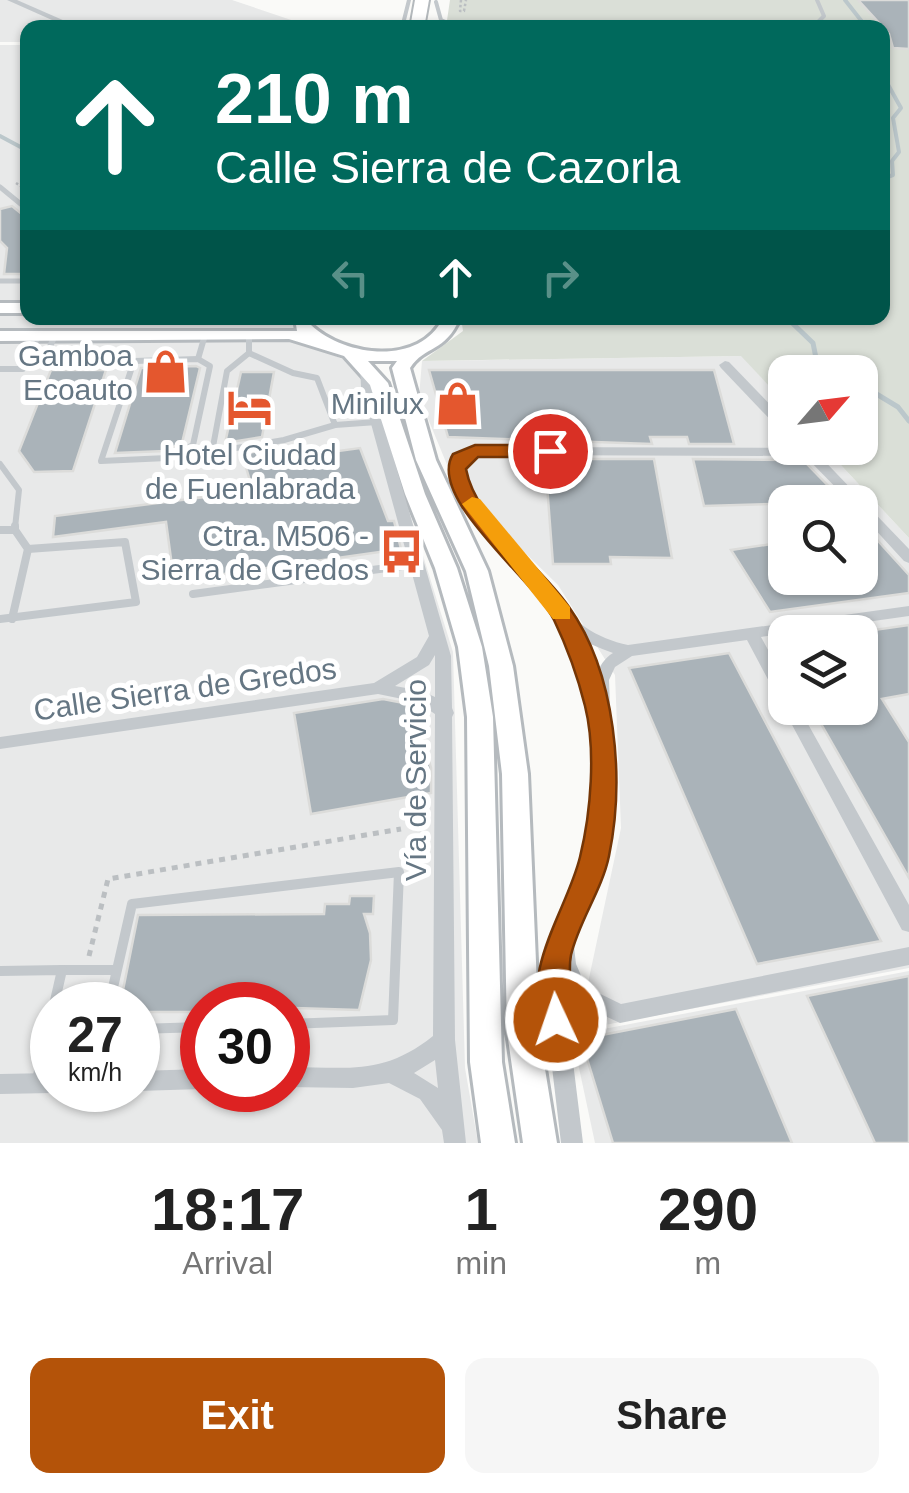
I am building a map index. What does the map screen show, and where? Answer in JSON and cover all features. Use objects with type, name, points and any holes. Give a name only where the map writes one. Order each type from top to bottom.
[{"type":"main road","points":[[196,334],[215,325]]},
{"type":"main road","points":[[302,325],[310,338],[366,368],[446,568],[470,647],[480,717],[486,1062],[498,1143]]},
{"type":"main road","points":[[366,368],[435,342],[449,325]]},
{"type":"main road","points":[[0,336],[196,334],[249,344],[310,338]]},
{"type":"main road","points":[[411,352],[402,368],[433,474],[477,572],[501,666],[515,774],[523,1032],[540,1143]]},
{"type":"street","points":[[10,0],[59,20]]},
{"type":"street","points":[[724,365],[768,410]]},
{"type":"street","name":"Vía de Servicio","points":[[366,368],[377,422],[444,656],[444,1040],[454,1134]]},
{"type":"street","points":[[628,652],[595,639],[565,618],[540,582],[486,525],[458,483],[455,469],[460,458],[475,451],[768,450]]},
{"type":"street","points":[[821,465],[841,485]]},
{"type":"street","points":[[878,525],[909,558]]},
{"type":"street","points":[[572,1143],[552,983],[556,957],[594,858],[604,789],[598,708],[601,680],[609,663],[628,652],[909,611]]},
{"type":"street","points":[[751,633],[768,664]]},
{"type":"street","name":"Calle Sierra de Gredos","points":[[378,688],[423,661],[437,636]]},
{"type":"street","name":"Calle Sierra de Gredos","points":[[0,743],[378,688],[422,697],[446,713]]},
{"type":"street","points":[[800,725],[909,924]]},
{"type":"street","points":[[565,937],[566,964],[578,993],[594,1005],[620,1014],[909,956]]},
{"type":"street","points":[[310,1077],[395,1075],[424,1059],[444,1040]]},
{"type":"street","points":[[395,1075],[428,1092],[454,1134]]},
{"type":"street","points":[[0,1084],[30,1083]]},
{"type":"lane","points":[[0,187],[20,203]]},
{"type":"lane","points":[[196,334],[198,359]]},
{"type":"lane","points":[[47,336],[44,363],[106,362]]},
{"type":"lane","points":[[0,368],[23,368],[47,336]]},
{"type":"lane","points":[[335,425],[317,378],[293,373],[249,344],[227,371],[212,452],[284,440],[335,425],[377,422]]},
{"type":"lane","points":[[198,359],[210,366],[193,445],[167,458],[101,461],[134,361],[198,359]]},
{"type":"lane","points":[[0,464],[20,490],[15,530],[28,549],[12,619]]},
{"type":"lane","points":[[433,474],[486,525]]},
{"type":"lane","points":[[0,530],[15,530]]},
{"type":"lane","points":[[0,619],[136,602],[125,542],[28,549]]},
{"type":"lane","points":[[193,594],[417,564]]},
{"type":"lane","points":[[565,618],[598,708]]},
{"type":"lane","points":[[114,982],[132,904],[399,872],[393,1020],[310,1023]]},
{"type":"lane","points":[[59,982],[62,970]]},
{"type":"lane","points":[[0,971],[116,970]]},
{"type":"path","points":[[85,970],[108,879],[401,829]]},
{"type":"shaded area","points":[[0,0],[232,0],[291,20],[20,20],[20,42],[0,42]]},
{"type":"shaded area","points":[[450,0],[909,0],[909,538],[878,505],[878,485],[860,485],[841,465],[878,465],[878,355],[768,355],[768,385],[741,356],[422,361],[463,331],[462,325],[890,325],[890,20],[447,20]]},
{"type":"shaded area","points":[[0,45],[20,45],[20,325],[294,325],[298,340],[352,363],[371,388],[453,652],[465,1068],[478,1143],[0,1143]]},
{"type":"shaded area","points":[[742,356],[768,384],[768,465],[841,465],[860,485],[768,485],[768,595],[878,595],[878,505],[909,538],[909,968],[578,1030],[621,828],[615,675],[558,585],[455,484],[419,397],[422,361]]},
{"type":"shaded area","points":[[909,971],[909,1143],[595,1143],[572,1035]]},
{"type":"building","points":[[858,0],[909,0],[909,49],[893,48],[890,20],[876,20]]},
{"type":"building","points":[[12,206],[20,212],[20,274],[4,274],[7,248],[0,241],[0,209]]},
{"type":"building","points":[[141,368],[200,368],[182,443],[165,451],[115,453]]},
{"type":"building","points":[[51,370],[106,370],[73,471],[34,472],[19,451]]},
{"type":"building","points":[[429,370],[714,370],[734,444],[689,444],[687,437],[650,437],[652,444],[448,437]]},
{"type":"building","name":"Hotel Ciudad de Fuenlabrada","points":[[241,372],[274,372],[262,437],[225,443]]},
{"type":"building","points":[[360,448],[388,521],[394,521],[401,549],[174,581],[166,522],[53,537],[55,516],[253,491],[242,454],[259,451],[257,462]]},
{"type":"building","points":[[545,459],[654,459],[672,558],[610,557],[611,564],[553,564]]},
{"type":"building","points":[[693,459],[768,460],[768,465],[808,465],[827,485],[768,485],[768,504],[704,506]]},
{"type":"building","points":[[878,541],[909,575],[909,593],[770,612],[731,550],[768,545],[768,595],[878,595]]},
{"type":"building","points":[[909,625],[909,694],[882,699],[909,742],[909,878],[822,725],[878,725],[878,629]]},
{"type":"building","points":[[729,653],[881,941],[757,964],[629,668]]},
{"type":"building","points":[[383,699],[414,705],[431,768],[431,793],[311,814],[294,713]]},
{"type":"building","points":[[350,896],[374,896],[373,914],[364,914],[370,933],[371,960],[359,1010],[310,1008],[310,982],[180,982],[180,1012],[160,1012],[160,982],[125,982],[138,915],[324,914],[325,904],[349,904]]},
{"type":"building","points":[[909,976],[909,1143],[875,1143],[807,996]]},
{"type":"building","points":[[736,1009],[792,1143],[613,1143],[581,1039]]},
{"type":"waterway","points":[[845,0],[861,20]]},
{"type":"waterway","points":[[890,88],[901,108],[893,118],[899,152],[892,161],[890,176]]},
{"type":"waterway","points":[[0,136],[20,147]]},
{"type":"waterway","points":[[794,325],[813,343],[815,355]]},
{"type":"waterway","points":[[878,395],[898,407],[909,421]]},
{"type":"slow traffic","points":[[472,504],[562,613]]},
{"type":"place","name":"Gamboa Ecoauto","points":[[166,372]]},
{"type":"place","name":"Minilux","points":[[457,403]]},
{"type":"place","name":"Hotel Ciudad de Fuenlabrada","points":[[250,407]]},
{"type":"place","name":"Ctra. M506 - Sierra de Gredos","points":[[402,552]]},
{"type":"route","points":[[550,451],[475,451],[460,458],[455,469],[458,483],[486,525],[540,582],[565,618],[598,708],[604,789],[594,858],[556,957],[552,983],[556,1020]]}]
